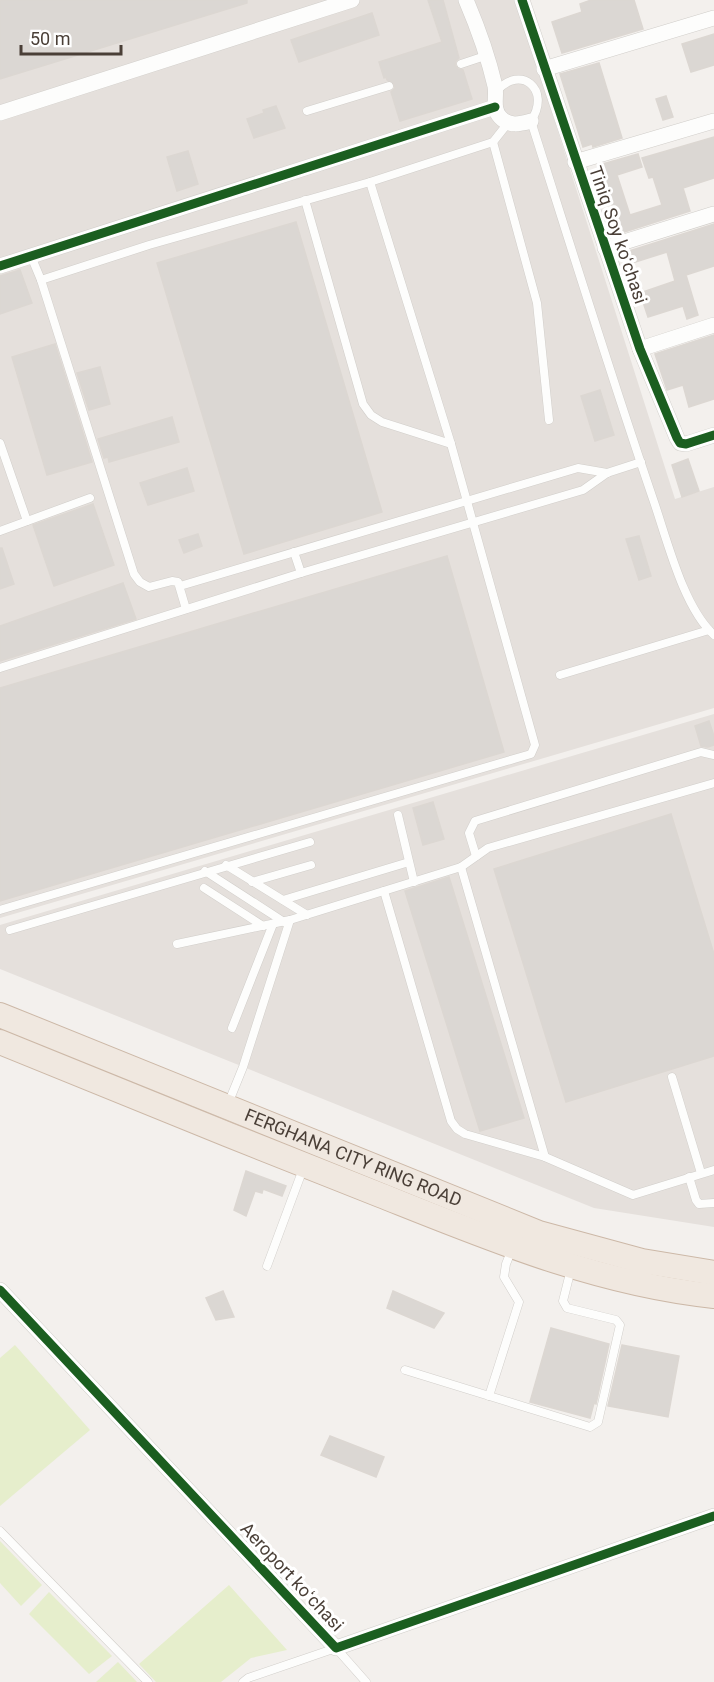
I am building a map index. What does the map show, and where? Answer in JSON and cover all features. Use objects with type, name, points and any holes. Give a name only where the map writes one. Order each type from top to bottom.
[{"type":"highway","name":"FERGHANA CITY RING ROAD","points":[[0,1015],[539,1233],[642,1261],[714,1273]]},
{"type":"highway","name":"FERGHANA CITY RING ROAD","points":[[0,1042],[304,1166],[513,1247],[628,1282],[714,1296]]},
{"type":"street","points":[[0,113],[352,0]]},
{"type":"street","points":[[466,0],[488,56],[500,117],[508,123],[520,124],[531,121]]},
{"type":"street","name":"Tiniq Soy koʻchasi","points":[[522,0],[640,349],[680,443],[686,444],[714,435]]},
{"type":"street","points":[[544,69],[714,18]]},
{"type":"street","points":[[0,266],[495,100]]},
{"type":"street","points":[[575,162],[714,121]]},
{"type":"street","points":[[605,248],[714,214]]},
{"type":"street","points":[[640,349],[714,325]]},
{"type":"street","name":"Aeroport koʻchasi","points":[[0,1290],[336,1648],[714,1516]]},
{"type":"lane","points":[[461,64],[488,56]]},
{"type":"lane","points":[[495,100],[504,83],[514,79],[526,81],[535,88],[539,99],[538,110],[531,121],[641,462],[686,593],[698,617],[712,632],[560,675]]},
{"type":"lane","points":[[307,111],[389,86]]},
{"type":"lane","points":[[41,280],[149,245],[370,182],[494,142],[508,123]]},
{"type":"lane","points":[[494,142],[537,303],[549,420]]},
{"type":"lane","points":[[0,910],[531,754],[534,745],[451,444],[370,182]]},
{"type":"lane","points":[[305,200],[363,404],[371,415],[382,422],[451,444]]},
{"type":"lane","points":[[31,256],[41,280],[134,574],[140,582],[149,587],[175,580],[180,586],[186,609]]},
{"type":"lane","points":[[0,443],[27,521]]},
{"type":"lane","points":[[0,668],[301,573],[584,490],[607,473],[641,462]]},
{"type":"lane","points":[[180,586],[578,468],[607,473]]},
{"type":"lane","points":[[0,531],[90,498]]},
{"type":"lane","points":[[294,552],[301,573]]},
{"type":"lane","points":[[476,856],[469,833],[475,821],[701,752],[714,755]]},
{"type":"lane","points":[[177,944],[287,921],[461,867],[488,848],[714,783]]},
{"type":"lane","points":[[398,815],[414,882]]},
{"type":"lane","points":[[10,930],[310,842]]},
{"type":"lane","points":[[283,900],[409,862]]},
{"type":"lane","points":[[226,865],[307,915]]},
{"type":"lane","points":[[252,882],[311,865]]},
{"type":"lane","points":[[461,867],[545,1157]]},
{"type":"lane","points":[[205,871],[287,921]]},
{"type":"lane","points":[[204,888],[263,926]]},
{"type":"lane","points":[[384,891],[451,1121],[457,1129],[465,1134],[545,1157],[633,1195],[714,1170]]},
{"type":"lane","points":[[226,1108],[243,1066],[287,921]]},
{"type":"lane","points":[[232,1028],[273,924]]},
{"type":"lane","points":[[672,1077],[701,1173]]},
{"type":"lane","points":[[267,1266],[304,1166]]},
{"type":"lane","points":[[689,1177],[699,1204],[714,1203]]},
{"type":"lane","points":[[489,1396],[519,1302],[504,1276],[513,1247]]},
{"type":"lane","points":[[405,1370],[590,1427],[598,1422],[620,1325],[616,1320],[567,1308],[564,1305],[571,1266]]},
{"type":"lane","points":[[0,1531],[148,1682]]},
{"type":"lane","points":[[243,1682],[248,1678],[336,1648],[366,1682]]},
{"type":"shaded area","points":[[0,0],[516,0],[675,499],[714,487],[714,708],[0,918]]},
{"type":"shaded area","points":[[714,714],[714,1227],[594,1208],[0,969],[0,925]]},
{"type":"green space","points":[[15,1345],[90,1430],[0,1506],[0,1358]]},
{"type":"green space","points":[[0,1541],[42,1585],[21,1606],[0,1583]]},
{"type":"green space","points":[[229,1585],[287,1650],[251,1658],[221,1682],[156,1682],[139,1664]]},
{"type":"green space","points":[[49,1592],[112,1656],[89,1674],[29,1614]]},
{"type":"green space","points":[[118,1662],[137,1682],[96,1682]]},
{"type":"building","points":[[0,0],[247,0],[247,3],[0,79]]},
{"type":"building","points":[[428,0],[443,0],[459,58],[455,65],[458,69],[463,70],[472,99],[400,121],[391,92],[395,88],[394,84],[386,77],[384,78],[379,62],[442,42]]},
{"type":"building","points":[[591,0],[634,0],[643,29],[562,53],[552,22],[582,12],[580,4]]},
{"type":"building","points":[[372,13],[379,35],[299,62],[291,40]]},
{"type":"building","points":[[714,34],[714,65],[691,72],[682,44]]},
{"type":"building","points":[[599,63],[622,138],[593,147],[592,144],[583,147],[560,74]]},
{"type":"building","points":[[666,96],[673,117],[663,120],[656,99]]},
{"type":"building","points":[[276,106],[285,128],[254,138],[247,119]]},
{"type":"building","points":[[714,137],[714,178],[683,188],[690,211],[621,233],[599,165],[638,154],[642,167],[617,175],[630,215],[662,205],[653,177],[649,178],[642,158]]},
{"type":"building","points":[[188,151],[198,184],[177,191],[167,157]]},
{"type":"building","points":[[296,222],[382,512],[244,554],[157,263]]},
{"type":"building","points":[[714,224],[714,266],[686,275],[698,315],[687,319],[683,306],[648,317],[640,293],[675,281],[667,252],[629,264],[626,252]]},
{"type":"building","points":[[20,270],[32,303],[0,314],[0,276]]},
{"type":"building","points":[[714,335],[714,399],[689,407],[683,385],[667,390],[655,354]]},
{"type":"building","points":[[55,344],[92,462],[47,475],[12,357]]},
{"type":"building","points":[[100,367],[110,404],[89,410],[77,373]]},
{"type":"building","points":[[600,390],[614,435],[595,441],[581,396]]},
{"type":"building","points":[[172,417],[179,442],[109,462],[108,457],[104,458],[98,439]]},
{"type":"building","points":[[688,459],[699,491],[682,497],[672,465]]},
{"type":"building","points":[[187,468],[194,491],[148,505],[140,483]]},
{"type":"building","points":[[93,504],[114,565],[54,586],[33,525]]},
{"type":"building","points":[[198,534],[202,546],[184,553],[179,540]]},
{"type":"building","points":[[639,536],[651,576],[639,580],[626,539]]},
{"type":"building","points":[[0,548],[2,548],[14,584],[0,589]]},
{"type":"building","points":[[447,556],[504,752],[0,901],[0,688]]},
{"type":"building","points":[[123,583],[136,619],[0,661],[0,626]]},
{"type":"building","points":[[709,721],[714,736],[714,745],[701,746],[695,726]]},
{"type":"building","points":[[433,802],[444,839],[423,845],[413,808]]},
{"type":"building","points":[[671,814],[714,954],[714,1056],[566,1102],[494,869]]},
{"type":"building","points":[[449,877],[524,1118],[480,1131],[405,891]]},
{"type":"building","points":[[246,1171],[286,1186],[282,1196],[263,1189],[262,1193],[255,1191],[246,1216],[234,1210]]},
{"type":"building","points":[[223,1291],[234,1317],[216,1320],[206,1298]]},
{"type":"building","points":[[393,1291],[444,1313],[434,1328],[387,1308]]},
{"type":"building","points":[[551,1328],[609,1344],[596,1404],[594,1403],[590,1418],[530,1402]]},
{"type":"building","points":[[622,1345],[679,1356],[668,1417],[608,1406]]},
{"type":"building","points":[[330,1436],[384,1457],[376,1477],[321,1455]]},
{"type":"cycle path","points":[[522,0],[640,349],[677,438],[680,443],[686,444],[714,435]]},
{"type":"cycle path","points":[[0,266],[495,107]]},
{"type":"cycle path","points":[[0,1290],[336,1648],[714,1516]]}]
